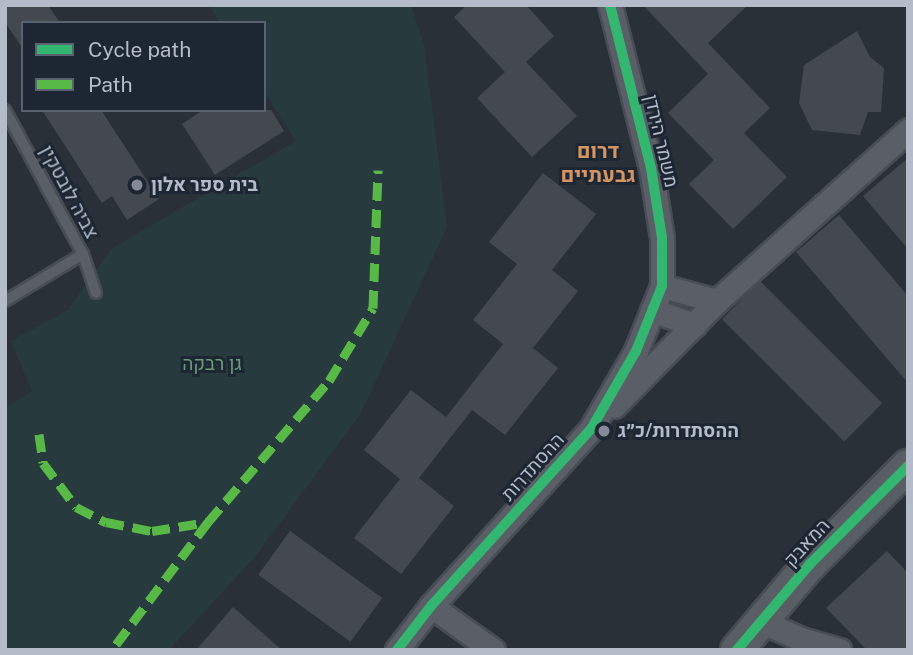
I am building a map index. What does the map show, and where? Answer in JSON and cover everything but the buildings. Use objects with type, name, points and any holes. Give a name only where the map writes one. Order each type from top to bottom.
[{"type":"street","name":"משמר הירדן","points":[[610,5],[651,168],[662,238],[662,286]]},
{"type":"street","name":"ההסתדרות","points":[[397,650],[431,606],[591,429],[717,301],[908,130]]},
{"type":"street","points":[[662,286],[717,301]]},
{"type":"street","name":"ההסתדרות","points":[[591,429],[636,351],[662,286]]},
{"type":"street","points":[[652,310],[694,325]]},
{"type":"street","name":"המאבק","points":[[737,650],[810,564],[908,466]]},
{"type":"street","points":[[431,606],[493,650]]},
{"type":"street","points":[[760,621],[801,639],[839,650]]},
{"type":"lane","name":"צביה לובטקין","points":[[5,110],[83,254],[96,293]]},
{"type":"lane","points":[[5,301],[83,254]]},
{"type":"green space","name":"גן רבקה","points":[[208,5],[411,5],[424,45],[447,227],[360,415],[254,558],[169,650],[5,650],[5,408],[32,391],[11,341],[68,310],[111,249],[296,141],[266,94],[266,21],[219,21]]},
{"type":"marked path","points":[[208,522],[329,381],[373,308],[378,170]]},
{"type":"marked path","points":[[39,434],[43,463],[76,507],[106,522],[152,531],[208,522],[112,650]]},
{"type":"cycle path","points":[[397,650],[431,606],[591,429],[636,351],[662,286],[662,238],[651,168],[610,5]]},
{"type":"cycle path","points":[[737,650],[810,564],[908,466]]},
{"type":"place","name":"בית ספר אלון","points":[[137,185]]},
{"type":"place","name":"ההסתדרות/כ״ג","points":[[604,431]]},
{"type":"district","name":"דרום גבעתיים","points":[[598,163]]}]
